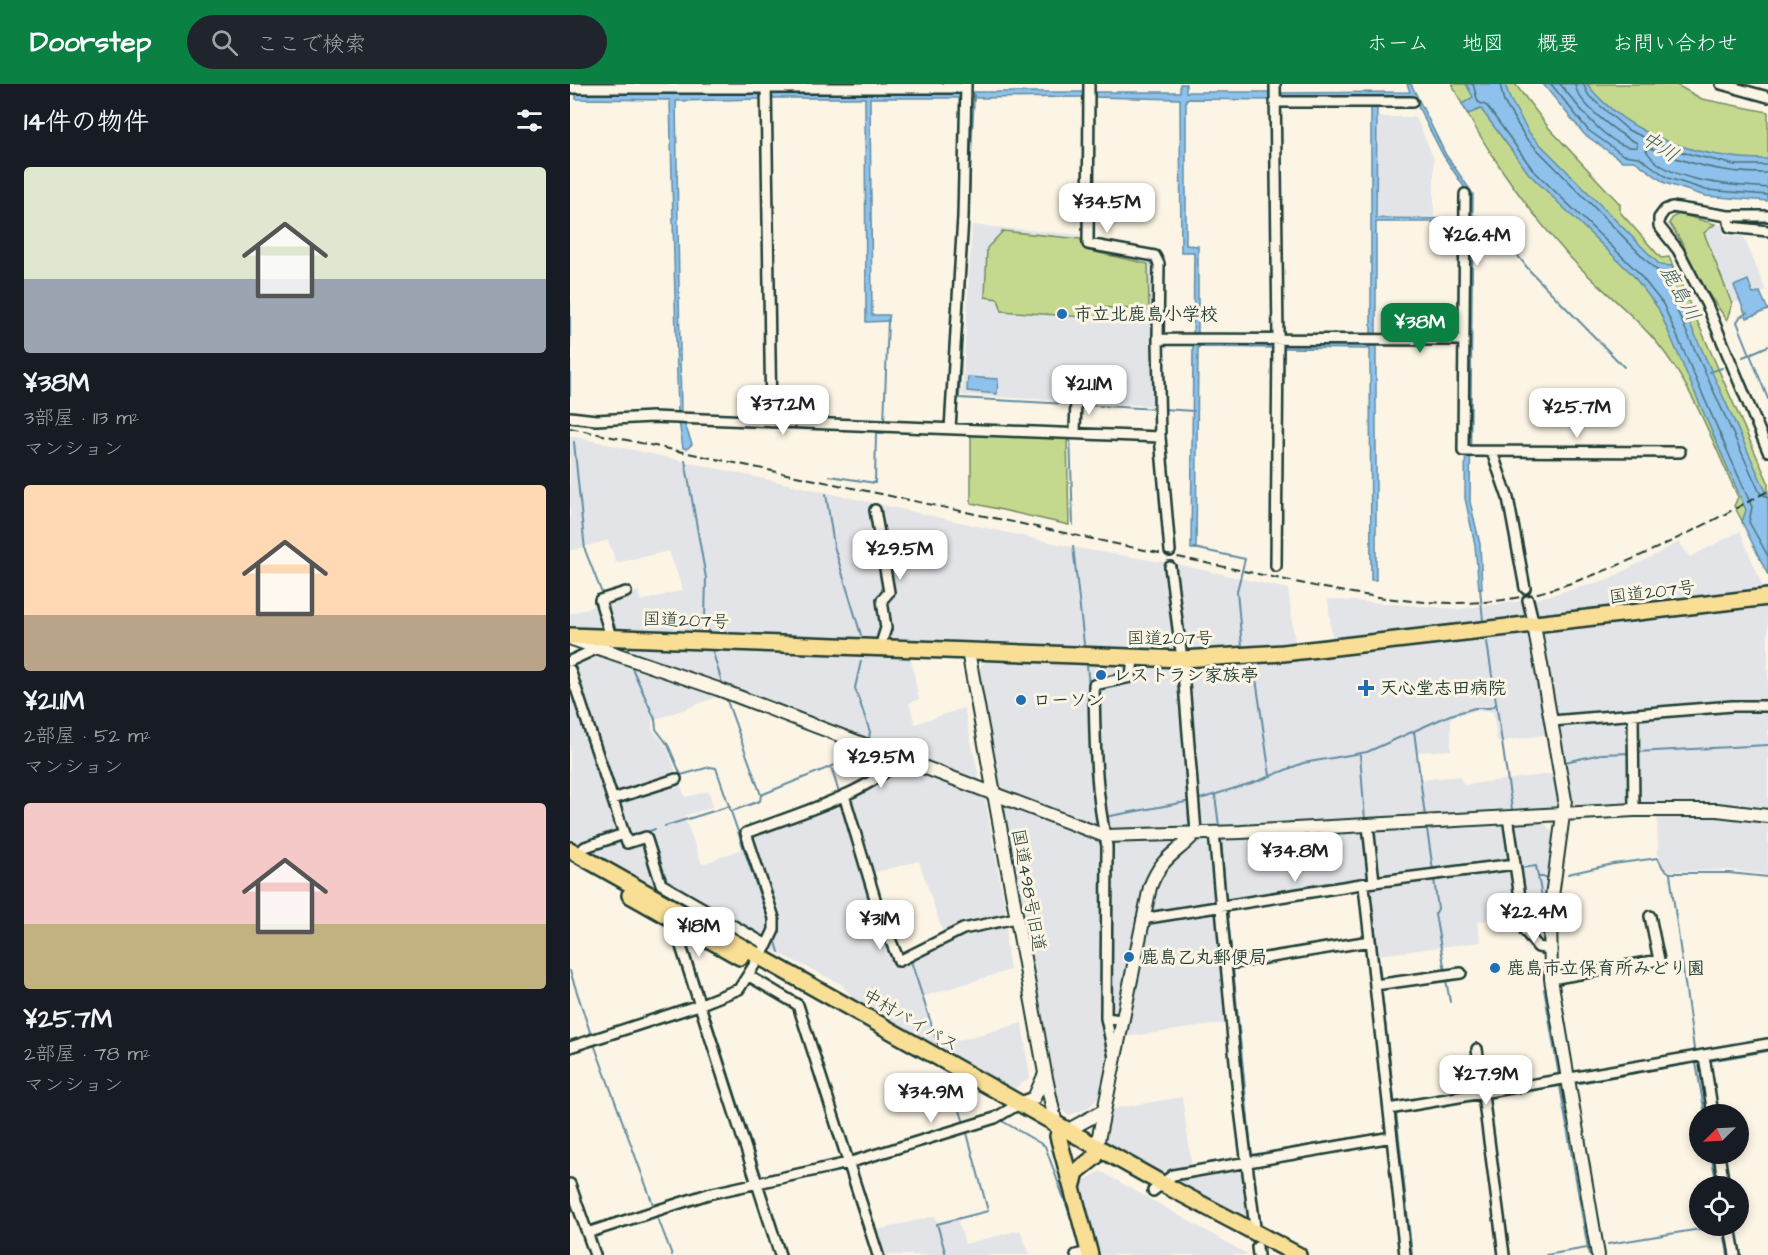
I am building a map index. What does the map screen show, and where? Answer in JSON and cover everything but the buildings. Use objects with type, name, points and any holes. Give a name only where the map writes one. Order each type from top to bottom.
[{"type":"highway","name":"国道207号","points":[[570,637],[1182,659],[1283,653],[1767,600]]},
{"type":"highway","name":"中村バイパス","points":[[573,855],[661,892],[680,918]]},
{"type":"highway","name":"中村バイパス","points":[[573,855],[680,918],[1060,1130],[1274,1255]]},
{"type":"highway","points":[[1060,1130],[1085,1254]]},
{"type":"highway","points":[[1072,1188],[1076,1172],[1095,1152]]},
{"type":"highway","name":"中村バイパス","points":[[1257,1246],[1298,1255]]},
{"type":"street","points":[[1089,84],[1088,244],[1155,256],[1159,264],[1160,437],[1170,551]]},
{"type":"street","points":[[1275,84],[1278,339],[1276,566]]},
{"type":"street","points":[[1721,84],[1768,97]]},
{"type":"street","points":[[766,86],[771,422]]},
{"type":"street","points":[[570,88],[966,86],[963,217],[950,429]]},
{"type":"street","points":[[1275,102],[1412,102]]},
{"type":"street","points":[[1465,194],[1463,451],[1680,452]]},
{"type":"street","points":[[1768,216],[1728,216],[1672,207],[1665,210],[1659,218],[1659,226],[1678,250],[1707,305],[1768,451]]},
{"type":"street","points":[[1728,216],[1730,227],[1768,231]]},
{"type":"street","points":[[1158,339],[1463,340]]},
{"type":"street","points":[[1071,433],[1076,398]]},
{"type":"street","points":[[570,417],[596,420],[620,417],[1160,437]]},
{"type":"street","points":[[1492,452],[1508,498],[1525,588]]},
{"type":"street","points":[[875,510],[889,592],[882,600],[886,628],[879,647]]},
{"type":"street","points":[[1170,567],[1182,659],[1197,832]]},
{"type":"street","points":[[611,637],[600,600],[626,592]]},
{"type":"street","points":[[1528,600],[1565,800],[1553,880],[1549,949],[1551,979],[1598,1255]]},
{"type":"street","points":[[570,637],[718,689],[1105,836],[1368,825],[1634,810],[1717,810],[1768,816]]},
{"type":"street","points":[[570,661],[598,648]]},
{"type":"street","name":"国道498号旧道","points":[[968,651],[1045,1073],[1060,1130]]},
{"type":"street","points":[[1114,1057],[1106,1018],[1107,846],[1096,778],[1094,685],[1131,677],[1133,659]]},
{"type":"street","points":[[570,670],[627,843],[646,837],[661,884],[661,892],[758,960],[798,1005],[878,1255]]},
{"type":"street","points":[[1552,722],[1633,714],[1768,706]]},
{"type":"street","points":[[1633,714],[1634,810]]},
{"type":"street","points":[[570,1047],[739,989],[774,930],[774,918],[746,833],[840,797],[885,772],[899,759]]},
{"type":"street","points":[[613,799],[676,779]]},
{"type":"street","points":[[840,797],[879,912],[899,961],[963,929],[1016,918]]},
{"type":"street","points":[[1508,817],[1525,931],[1538,947],[1549,949]]},
{"type":"street","points":[[1368,825],[1374,882]]},
{"type":"street","points":[[1095,1152],[1142,919],[1156,873],[1171,853],[1197,832]]},
{"type":"street","points":[[1214,832],[1225,907],[1238,1094],[1252,1161],[1257,1246]]},
{"type":"street","points":[[573,855],[585,847],[624,834]]},
{"type":"street","points":[[1167,834],[1171,853]]},
{"type":"street","points":[[1142,919],[1364,886],[1374,882],[1515,864]]},
{"type":"street","points":[[1364,886],[1375,985],[1394,1108],[1392,1137],[1405,1255]]},
{"type":"street","points":[[1551,979],[1659,960],[1650,916]]},
{"type":"street","points":[[680,918],[678,937],[762,1183],[780,1255]]},
{"type":"street","points":[[1235,963],[1370,941]]},
{"type":"street","points":[[1375,985],[1461,973]]},
{"type":"street","points":[[1106,1018],[1121,1020]]},
{"type":"street","points":[[1394,1108],[1568,1079],[1705,1060],[1768,1044]]},
{"type":"street","points":[[1477,1049],[1504,1255]]},
{"type":"street","points":[[1705,1060],[1712,1104]]},
{"type":"street","points":[[587,1233],[654,1209],[708,1194],[762,1183],[1004,1115],[1014,1106],[1034,1098],[1039,1092],[1045,1073]]},
{"type":"street","points":[[1060,1130],[1103,1111]]},
{"type":"street","points":[[1157,1187],[1173,1175],[1392,1137]]},
{"type":"street","points":[[570,1184],[595,1255]]},
{"type":"street","points":[[1732,1236],[1735,1255]]},
{"type":"shaded area","points":[[1377,117],[1416,117],[1434,159],[1434,217],[1377,217]]},
{"type":"shaded area","points":[[1715,224],[1722,225],[1724,235],[1744,237],[1766,291],[1732,304],[1704,233]]},
{"type":"shaded area","name":"市立北鹿島小学校","points":[[972,225],[1084,235],[1087,246],[1155,258],[1156,406],[962,395]]},
{"type":"shaded area","points":[[570,436],[1077,548],[1181,565],[1288,589],[1295,643],[1177,651],[570,628],[570,614],[638,591],[641,601],[683,590],[669,551],[616,563],[608,540],[570,551]]},
{"type":"shaded area","points":[[1740,531],[1764,590],[1332,639],[1328,599],[1459,609],[1532,600],[1607,580],[1679,542],[1690,557]]},
{"type":"shaded area","points":[[1768,604],[1768,875],[1730,870],[1672,871],[1664,867],[1658,854],[1657,814],[1572,821],[1562,802],[1561,808],[1543,820],[1553,834],[1545,884],[1544,934],[1522,936],[1519,914],[1477,922],[1481,942],[1370,956],[1363,884],[1224,905],[1234,1022],[1125,1037],[1102,1094],[1088,1108],[1068,1116],[1060,1107],[976,674],[982,664],[994,658],[1172,666],[1189,669],[1283,662],[1534,634]],"holes":[[[1475,711],[1493,712],[1497,742],[1551,734],[1558,773],[1464,785],[1459,776],[1419,780],[1416,752],[1451,750],[1451,717]]]},
{"type":"shaded area","points":[[630,644],[910,655],[919,699],[909,703],[915,724],[964,708],[980,782],[977,783],[719,682],[631,653]]},
{"type":"shaded area","points":[[570,652],[576,662],[593,655],[645,669],[716,694],[717,697],[652,721],[652,729],[667,747],[685,797],[709,791],[713,807],[684,816],[702,864],[747,847],[744,838],[843,800],[900,763],[985,799],[1007,920],[1006,943],[1010,970],[922,997],[938,1046],[1022,1023],[1030,1078],[1013,1089],[853,998],[841,984],[770,949],[765,938],[664,880],[657,887],[570,838]],"holes":[[[919,861],[945,939],[897,963],[865,875]]]},
{"type":"shaded area","points":[[1182,1097],[1192,1168],[1249,1160],[1255,1224],[1104,1140],[1111,1109]]},
{"type":"shaded area","points":[[1100,1171],[1249,1255],[1095,1255],[1086,1221],[1082,1182]]},
{"type":"shaded area","points":[[935,1216],[937,1222],[957,1217],[965,1244],[1020,1230],[1030,1255],[884,1255],[877,1230]]},
{"type":"green space","points":[[1452,84],[1478,84],[1665,307],[1764,536],[1768,575],[1763,559],[1734,506],[1738,497],[1712,438],[1693,398],[1671,361],[1625,309],[1567,254],[1535,216],[1475,128]]},
{"type":"green space","points":[[1493,84],[1515,84],[1549,128],[1620,204],[1620,212],[1661,258],[1669,257],[1768,482],[1768,514],[1663,282],[1527,144]]},
{"type":"green space","points":[[1562,84],[1675,84],[1702,99],[1768,112],[1768,180],[1675,172]]},
{"type":"green space","points":[[1679,214],[1715,224],[1704,233],[1732,304],[1727,320],[1700,282],[1683,244],[1669,223]]},
{"type":"green space","points":[[1003,231],[1080,239],[1086,250],[1148,264],[1149,310],[1098,307],[1097,318],[1002,311],[998,299],[985,297],[987,248]]},
{"type":"green space","points":[[971,434],[1067,437],[1069,525],[971,503]]},
{"type":"water","points":[[671,84],[674,84],[676,94],[761,93],[761,99],[676,101],[681,414],[692,444],[687,449],[683,448],[678,415],[670,100],[576,99],[576,94],[671,94]]},
{"type":"water","points":[[1180,84],[1186,84],[1186,92],[1271,92],[1271,100],[1186,99],[1186,245],[1198,246],[1198,343],[1371,345],[1371,106],[1377,106],[1376,218],[1459,219],[1459,222],[1376,222],[1376,580],[1371,580],[1370,349],[1198,347],[1196,549],[1191,549],[1194,252],[1181,252],[1180,99],[1093,97],[1093,92],[1180,92]]},
{"type":"water","points":[[1407,84],[1411,84],[1446,155],[1473,194],[1470,502],[1480,544],[1482,589],[1479,589],[1475,545],[1465,498],[1468,193],[1443,155],[1414,99],[1282,99],[1282,93],[1410,92]]},
{"type":"water","points":[[1466,84],[1505,84],[1510,99],[1530,134],[1660,265],[1672,266],[1674,272],[1669,277],[1768,496],[1768,575],[1742,522],[1746,510],[1658,308],[1632,274],[1529,174],[1481,109],[1468,114],[1462,104],[1473,97]]},
{"type":"water","name":"中川","points":[[1543,84],[1587,84],[1604,103],[1624,118],[1668,142],[1718,155],[1768,159],[1768,201],[1705,196],[1665,183],[1635,161],[1622,161],[1584,134]]},
{"type":"water","points":[[960,92],[960,98],[870,98],[872,315],[889,315],[889,321],[866,322],[865,98],[771,98],[771,93]]},
{"type":"water","points":[[972,92],[1084,92],[1084,97],[972,98]]},
{"type":"water","points":[[1748,280],[1753,294],[1760,292],[1768,310],[1747,318],[1734,286]]},
{"type":"water","points":[[968,377],[998,379],[997,394],[967,391]]},
{"type":"waterway","points":[[974,95],[959,398],[1067,404]]},
{"type":"waterway","points":[[1474,216],[1489,219],[1530,271],[1624,367]]},
{"type":"waterway","points":[[570,304],[570,395]]},
{"type":"waterway","points":[[1747,313],[1737,322],[1768,399]]},
{"type":"waterway","points":[[884,423],[888,320]]},
{"type":"waterway","points":[[1743,357],[1768,346]]},
{"type":"waterway","points":[[1710,372],[1722,368]]},
{"type":"waterway","points":[[1083,405],[1158,409]]},
{"type":"waterway","points":[[1163,409],[1194,411]]},
{"type":"waterway","points":[[830,476],[875,483],[876,433],[884,433],[884,428]]},
{"type":"waterway","points":[[1070,435],[1073,525]]},
{"type":"waterway","points":[[574,442],[585,550],[603,596]]},
{"type":"waterway","points":[[685,460],[706,578],[705,618],[708,631]]},
{"type":"waterway","points":[[826,494],[834,546],[861,635]]},
{"type":"waterway","points":[[1073,546],[1084,644]]},
{"type":"waterway","points":[[1194,548],[1245,559],[1237,591],[1242,647]]},
{"type":"waterway","points":[[1480,588],[1483,621]]},
{"type":"waterway","points":[[605,602],[615,627]]},
{"type":"waterway","points":[[1487,642],[1512,809]]},
{"type":"waterway","points":[[626,645],[629,651]]},
{"type":"waterway","points":[[712,649],[722,683]]},
{"type":"waterway","points":[[861,661],[855,688],[870,732],[869,738]]},
{"type":"waterway","points":[[1254,665],[1270,776]]},
{"type":"waterway","points":[[1087,666],[1090,696]]},
{"type":"waterway","points":[[632,668],[655,719],[656,729],[668,745],[681,775],[710,767],[716,768],[769,922]]},
{"type":"waterway","points":[[726,698],[761,795],[760,801],[732,811]]},
{"type":"waterway","points":[[1197,800],[1258,781],[1303,763],[1367,752],[1450,715],[1475,708],[1490,708],[1495,705]]},
{"type":"waterway","points":[[1414,731],[1425,816]]},
{"type":"waterway","points":[[1636,752],[1768,745]]},
{"type":"waterway","points":[[602,748],[617,792]]},
{"type":"waterway","points":[[1091,750],[1097,819],[1100,818]]},
{"type":"waterway","points":[[1565,762],[1601,754],[1630,753]]},
{"type":"waterway","points":[[761,795],[862,754]]},
{"type":"waterway","points":[[1360,754],[1365,820]]},
{"type":"waterway","points":[[831,766],[839,793]]},
{"type":"waterway","points":[[1215,795],[1219,826]]},
{"type":"waterway","points":[[1105,817],[1191,801]]},
{"type":"waterway","points":[[620,803],[631,837],[634,836]]},
{"type":"waterway","points":[[665,826],[730,806]]},
{"type":"waterway","points":[[843,807],[873,913],[895,967],[911,961],[938,1045]]},
{"type":"waterway","points":[[1514,824],[1520,868],[1536,866],[1543,902],[1543,941]]},
{"type":"waterway","points":[[645,833],[655,829]]},
{"type":"waterway","points":[[1427,829],[1433,870]]},
{"type":"waterway","points":[[650,831],[667,881]]},
{"type":"waterway","points":[[592,850],[621,840]]},
{"type":"waterway","points":[[1221,840],[1226,902]]},
{"type":"waterway","points":[[1568,874],[1613,864],[1658,858],[1663,868],[1670,873],[1729,873],[1768,877]]},
{"type":"waterway","points":[[1670,874],[1694,1049]]},
{"type":"waterway","points":[[1538,877],[1547,877]]},
{"type":"waterway","points":[[1434,879],[1438,909],[1435,914],[1445,971]]},
{"type":"waterway","points":[[1372,905],[1381,981]]},
{"type":"waterway","points":[[1227,908],[1252,1159]]},
{"type":"waterway","points":[[686,941],[703,996]]},
{"type":"waterway","points":[[776,942],[779,952]]},
{"type":"waterway","points":[[570,971],[592,1038]]},
{"type":"waterway","points":[[1446,980],[1450,1002]]},
{"type":"waterway","points":[[1381,987],[1395,1106]]},
{"type":"waterway","points":[[1544,989],[1559,1076]]},
{"type":"waterway","points":[[707,1007],[762,1178]]},
{"type":"waterway","points":[[594,1044],[654,1207]]},
{"type":"waterway","points":[[1709,1061],[1768,1051]]},
{"type":"waterway","points":[[1579,1083],[1703,1061]]},
{"type":"waterway","points":[[1696,1063],[1703,1104]]},
{"type":"waterway","points":[[1560,1086],[1589,1255]]},
{"type":"waterway","points":[[953,1089],[964,1123]]},
{"type":"waterway","points":[[1396,1112],[1412,1255]]},
{"type":"waterway","points":[[867,1152],[991,1114]]},
{"type":"waterway","points":[[1002,1121],[1045,1146],[1071,1218]]},
{"type":"waterway","points":[[1251,1155],[1387,1132]]},
{"type":"waterway","points":[[946,1255],[937,1224],[988,1211],[967,1133]]},
{"type":"waterway","points":[[1253,1164],[1260,1224]]},
{"type":"waterway","points":[[1713,1164],[1715,1176]]},
{"type":"waterway","points":[[763,1183],[786,1255]]},
{"type":"waterway","points":[[656,1213],[672,1255]]},
{"type":"waterway","points":[[1608,1244],[1689,1231]]},
{"type":"waterway","points":[[1725,1236],[1728,1255]]},
{"type":"waterway","points":[[1546,1255],[1587,1248]]},
{"type":"railway","points":[[570,428],[1319,587],[1384,598],[1428,602],[1495,601],[1563,586],[1635,558],[1768,491]]},
{"type":"place","name":"市立北鹿島小学校","points":[[1062,314]]},
{"type":"place","name":"レストラン家族亭","points":[[1101,675]]},
{"type":"place","name":"天心堂志田病院","points":[[1366,688]]},
{"type":"place","name":"ローソン","points":[[1021,700]]},
{"type":"place","name":"鹿島乙丸郵便局","points":[[1129,957]]},
{"type":"place","name":"鹿島市立保育所みどり園","points":[[1495,968]]},
{"type":"water label","name":"鹿島川","points":[[1681,293]]}]
